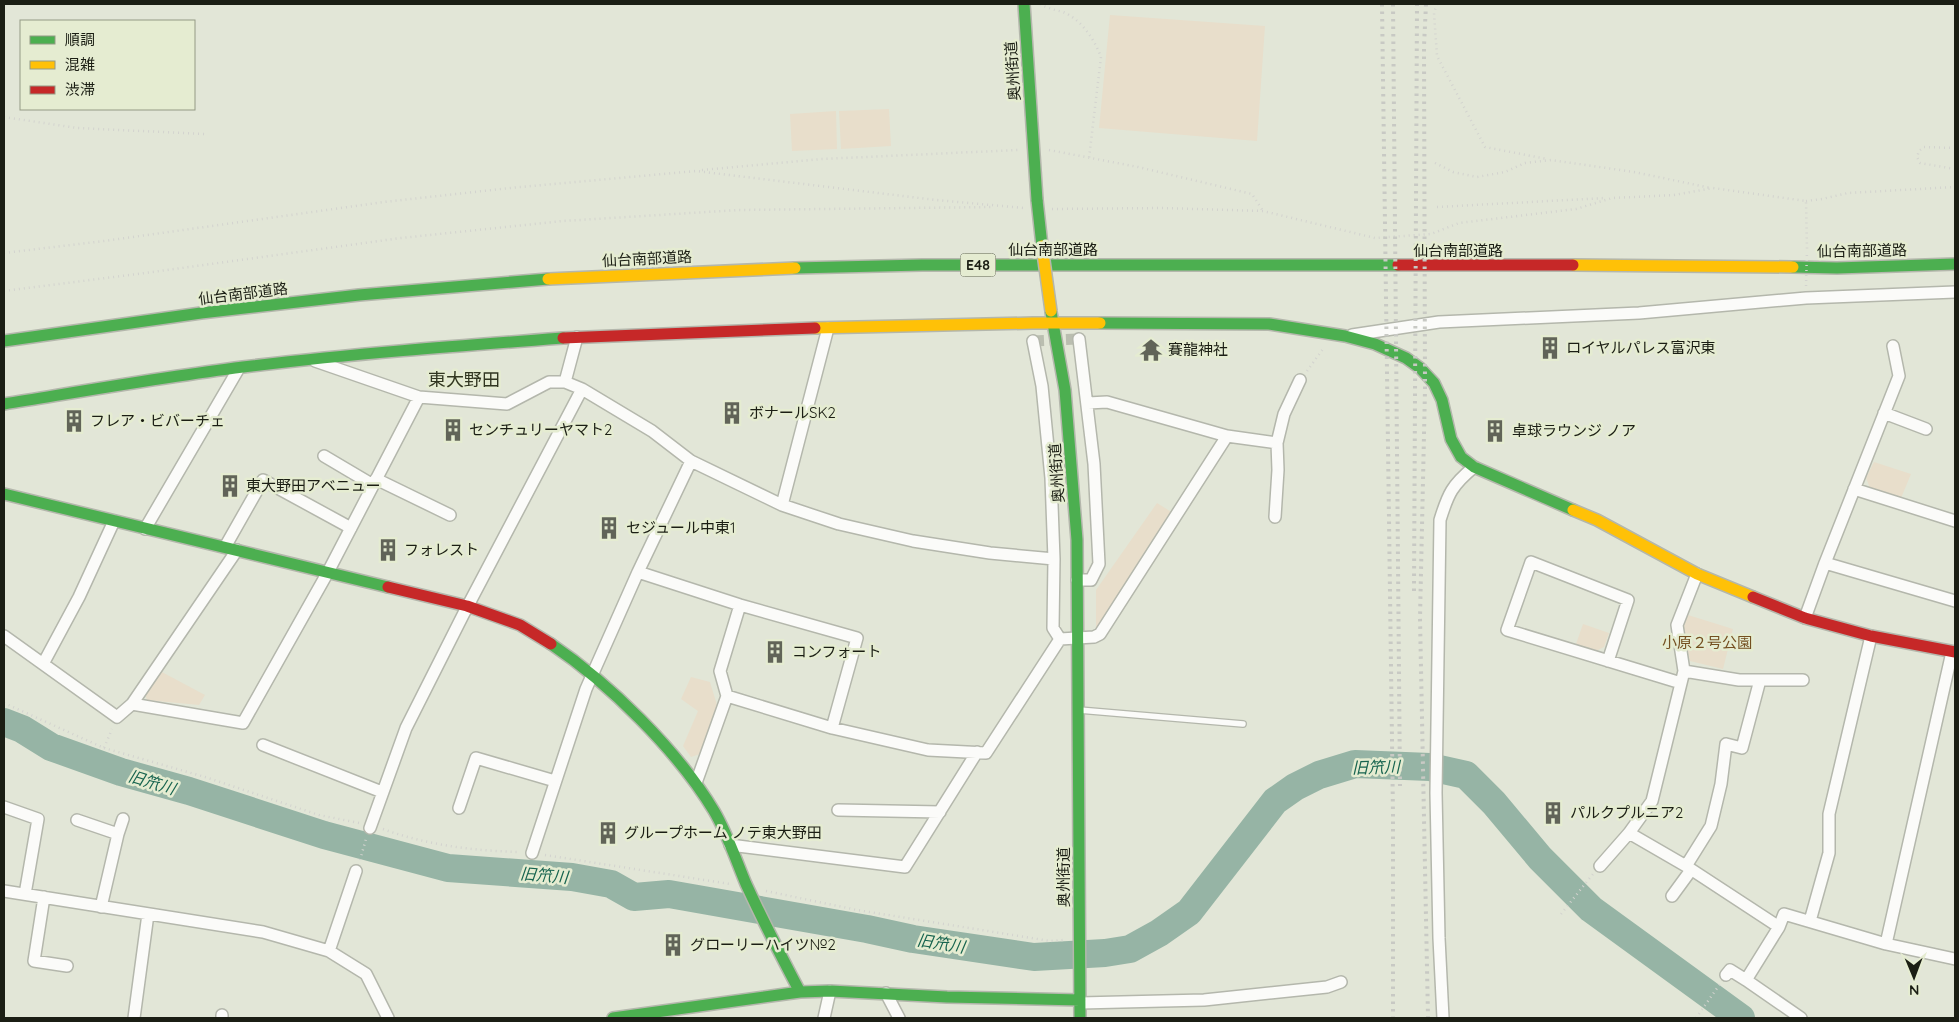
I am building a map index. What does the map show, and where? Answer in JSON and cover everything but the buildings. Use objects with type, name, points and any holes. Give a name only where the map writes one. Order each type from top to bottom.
[{"type":"main road","name":"奥州街道","points":[[1024,4],[1037,200],[1052,317],[1065,390],[1077,540],[1079,710],[1074,942],[1080,982],[1080,1002]]},
{"type":"main road","name":"仙台南部道路","points":[[4,341],[201,313],[359,295],[551,279],[746,269],[922,265],[1627,265],[1837,268],[1955,264]]},
{"type":"main road","points":[[4,404],[141,381],[239,368],[412,349],[577,337],[828,328],[1052,317],[1269,324],[1340,335],[1375,344],[1406,358],[1420,368],[1434,383],[1442,400],[1450,439],[1461,457],[1474,466],[1597,520],[1697,574],[1805,618],[1870,636],[1953,652]]},
{"type":"main road","points":[[4,494],[467,606],[532,631],[593,674],[640,720],[696,783],[715,813],[769,934],[800,992]]},
{"type":"main road","points":[[613,1018],[800,992],[830,991],[1080,1002],[1080,1018]]},
{"type":"street","points":[[1340,335],[1439,322],[1639,313],[1806,298],[1955,292]]},
{"type":"street","points":[[782,505],[828,328]]},
{"type":"street","points":[[565,382],[577,337]]},
{"type":"street","points":[[1077,580],[1091,580],[1098,564],[1094,464],[1079,339]]},
{"type":"street","points":[[1033,341],[1042,386],[1051,478],[1054,558],[1053,628],[1060,639]]},
{"type":"street","points":[[1805,618],[1899,376],[1893,346]]},
{"type":"street","points":[[313,360],[419,397],[507,404],[549,382],[565,382],[582,389],[652,431],[691,461],[782,505],[839,524],[913,541],[990,553],[1054,558]]},
{"type":"street","points":[[145,529],[239,368]]},
{"type":"street","points":[[1275,517],[1278,470],[1277,443],[1284,414],[1300,380]]},
{"type":"street","points":[[370,826],[406,728],[467,606],[582,389]]},
{"type":"street","points":[[132,704],[243,723],[328,572],[419,397]]},
{"type":"street","points":[[1088,403],[1107,402],[1227,436],[1277,443]]},
{"type":"street","points":[[1884,413],[1926,429]]},
{"type":"street","points":[[1060,639],[1097,636],[1100,634],[1227,436]]},
{"type":"street","points":[[324,456],[375,482],[450,515]]},
{"type":"street","points":[[532,853],[586,689],[638,572],[691,461]]},
{"type":"street","points":[[1443,1018],[1439,938],[1436,793],[1440,520],[1446,501],[1456,481],[1474,466]]},
{"type":"street","points":[[225,547],[263,480],[351,528]]},
{"type":"street","points":[[1854,489],[1955,521]]},
{"type":"street","points":[[43,664],[80,597],[114,521]]},
{"type":"street","points":[[4,636],[117,716],[132,704],[237,550]]},
{"type":"street","points":[[1608,661],[1628,600],[1531,562],[1507,630],[1608,661],[1683,677],[1739,680],[1802,680]]},
{"type":"street","points":[[1825,563],[1955,601]]},
{"type":"street","points":[[638,572],[740,605],[858,638],[832,728]]},
{"type":"street","points":[[1597,870],[1629,833],[1652,801],[1683,677],[1676,625],[1697,574]]},
{"type":"street","points":[[696,783],[727,696],[720,671],[740,605]]},
{"type":"street","points":[[1810,921],[1828,853],[1829,814],[1870,636]]},
{"type":"street","points":[[727,696],[832,728],[928,750],[986,753],[1060,639]]},
{"type":"street","points":[[1886,944],[1953,652]]},
{"type":"street","points":[[1672,896],[1689,868],[1710,826],[1720,784],[1726,744],[1742,748],[1760,680]]},
{"type":"street","points":[[263,745],[382,792]]},
{"type":"street","points":[[730,846],[905,866],[977,752]]},
{"type":"street","points":[[459,808],[476,758],[555,782]]},
{"type":"street","points":[[4,807],[38,819],[25,894]]},
{"type":"street","points":[[838,810],[940,812]]},
{"type":"street","points":[[101,907],[123,819]]},
{"type":"street","points":[[77,820],[118,834]]},
{"type":"street","points":[[1629,833],[1689,868],[1779,927]]},
{"type":"street","points":[[329,951],[356,871]]},
{"type":"street","points":[[4,891],[262,932],[329,951],[366,974],[388,1018]]},
{"type":"street","points":[[44,897],[34,961],[67,966]]},
{"type":"street","points":[[134,1018],[148,914]]},
{"type":"street","points":[[1746,980],[1779,927],[1784,914],[1886,944],[1955,959]]},
{"type":"street","points":[[1726,975],[1730,970],[1801,1018]]},
{"type":"street","points":[[1080,1002],[1204,1000],[1327,987],[1341,982]]},
{"type":"street","points":[[824,1018],[830,991]]},
{"type":"street","points":[[886,993],[899,1018]]},
{"type":"lane","points":[[1079,710],[1243,724]]},
{"type":"path","points":[[1040,4],[1065,13],[1081,24],[1096,43],[1101,57],[1090,158]]},
{"type":"path","points":[[1437,4],[1434,13],[1437,56],[1485,147],[1551,160],[1634,172],[1713,188],[1806,201],[1822,200],[1848,192],[1955,187]]},
{"type":"path","points":[[4,117],[77,128],[205,134]]},
{"type":"path","points":[[1955,148],[1924,147],[1918,151],[1917,157],[1920,163],[1955,169]]},
{"type":"path","points":[[4,253],[384,202],[510,188],[822,159],[998,149],[1026,150]]},
{"type":"path","points":[[1045,150],[1090,158],[1252,194],[1263,211]]},
{"type":"path","points":[[1435,163],[1453,172],[1477,177],[1505,172],[1525,163],[1551,160]]},
{"type":"path","points":[[696,171],[1004,207]]},
{"type":"path","points":[[1437,208],[1674,195],[1713,188]]},
{"type":"path","points":[[1048,209],[1162,208],[1263,211],[1375,238],[1432,234],[1459,223],[1576,209],[1612,198]]},
{"type":"path","points":[[1806,201],[1806,286]]},
{"type":"path","points":[[4,290],[145,274],[401,238],[563,221],[739,210],[1025,208]]},
{"type":"path","points":[[1300,380],[1340,335]]},
{"type":"path","points":[[4,703],[104,748],[205,777],[318,816],[370,826],[412,838],[485,851],[532,853],[736,885]]},
{"type":"path","points":[[104,748],[117,716]]},
{"type":"path","points":[[356,871],[370,826]]},
{"type":"path","points":[[1561,914],[1597,870]]},
{"type":"path","points":[[763,890],[857,910],[1050,941],[1074,942]]},
{"type":"path","points":[[1696,1018],[1726,975]]},
{"type":"green space","points":[[1110,15],[1265,26],[1257,141],[1099,128]]},
{"type":"green space","points":[[889,109],[891,146],[841,149],[839,111]]},
{"type":"green space","points":[[836,111],[837,149],[792,151],[790,114]]},
{"type":"green space","points":[[1874,462],[1911,474],[1901,498],[1870,488],[1866,478]]},
{"type":"green space","points":[[1157,503],[1173,513],[1098,627],[1096,627],[1096,590]]},
{"type":"green space","name":"小原２号公園","points":[[1688,615],[1733,629],[1723,669],[1690,661],[1683,628]]},
{"type":"green space","points":[[1583,624],[1609,633],[1604,647],[1596,651],[1576,644]]},
{"type":"green space","points":[[160,671],[205,695],[199,705],[147,700],[145,694]]},
{"type":"green space","points":[[691,677],[710,682],[717,705],[700,754],[691,757],[683,746],[698,711],[681,699]]},
{"type":"waterway","name":"旧笊川","points":[[4,722],[22,729],[51,747],[121,772],[189,791],[324,835],[448,868],[572,877],[611,884],[634,897],[669,894],[913,939],[1034,957],[1105,953],[1130,949],[1159,933],[1189,912],[1275,801],[1295,787],[1319,775],[1355,764],[1430,767],[1466,775],[1494,803],[1540,858],[1591,909],[1741,1018]]},
{"type":"tunnel","points":[[1033,341],[1079,339]]},
{"type":"railway","points":[[1382,4],[1393,814],[1393,1018]]},
{"type":"railway","points":[[1393,4],[1400,786]]},
{"type":"railway","points":[[1414,591],[1417,4]]},
{"type":"railway","points":[[1426,4],[1424,46],[1425,389],[1420,618],[1428,1018]]},
{"type":"traffic: fast","points":[[1024,4],[1037,200]]},
{"type":"traffic: fast","points":[[1037,200],[1042,246]]},
{"type":"traffic: fast","points":[[1793,267],[1837,268],[1955,264]]},
{"type":"traffic: fast","points":[[795,268],[922,265],[1398,265]]},
{"type":"traffic: fast","points":[[4,341],[201,313],[359,295],[548,279]]},
{"type":"traffic: fast","points":[[1051,312],[1065,390],[1077,540],[1080,1018]]},
{"type":"traffic: fast","points":[[1100,323],[1269,324],[1345,336],[1375,344],[1406,358],[1420,368],[1434,383],[1442,400],[1451,439],[1461,457],[1474,467],[1573,510]]},
{"type":"traffic: fast","points":[[4,404],[153,380],[283,362],[563,338]]},
{"type":"traffic: fast","points":[[4,494],[388,587]]},
{"type":"traffic: fast","points":[[551,644],[619,698],[662,742],[699,788],[719,819],[752,898],[800,992]]},
{"type":"traffic: fast","points":[[613,1018],[800,992],[830,991],[947,997],[1080,1000]]},
{"type":"traffic: slow","points":[[1042,246],[1051,311]]},
{"type":"traffic: slow","points":[[1573,265],[1793,267]]},
{"type":"traffic: slow","points":[[548,279],[795,268]]},
{"type":"traffic: slow","points":[[815,328],[1100,323]]},
{"type":"traffic: slow","points":[[1573,510],[1597,520],[1697,574],[1753,597]]},
{"type":"traffic: jam","points":[[1398,265],[1573,265]]},
{"type":"traffic: jam","points":[[563,338],[815,328]]},
{"type":"traffic: jam","points":[[388,587],[467,606],[520,625],[551,644]]},
{"type":"traffic: jam","points":[[1753,597],[1805,618],[1871,636],[1955,652]]},
{"type":"place","name":"ロイヤルパレス富沢東","points":[[1550,348]]},
{"type":"place","name":"賽龍神社","points":[[1151,350]]},
{"type":"place","name":"ボナールSK2","points":[[732,413]]},
{"type":"place","name":"フレア・ビバーチェ","points":[[74,421]]},
{"type":"place","name":"センチュリーヤマト2","points":[[453,430]]},
{"type":"place","name":"卓球ラウンジ ノア","points":[[1495,431]]},
{"type":"place","name":"東大野田アベニュー","points":[[230,486]]},
{"type":"place","name":"セジュール中東1","points":[[609,528]]},
{"type":"place","name":"フォレスト","points":[[388,550]]},
{"type":"place","name":"コンフォート","points":[[775,652]]},
{"type":"place","name":"パルクプルニア2","points":[[1553,813]]},
{"type":"place","name":"グループホーム ノテ東大野田","points":[[608,833]]},
{"type":"place","name":"グローリーハイツ№2","points":[[673,945]]},
{"type":"district","name":"東大野田","points":[[464,380]]}]
